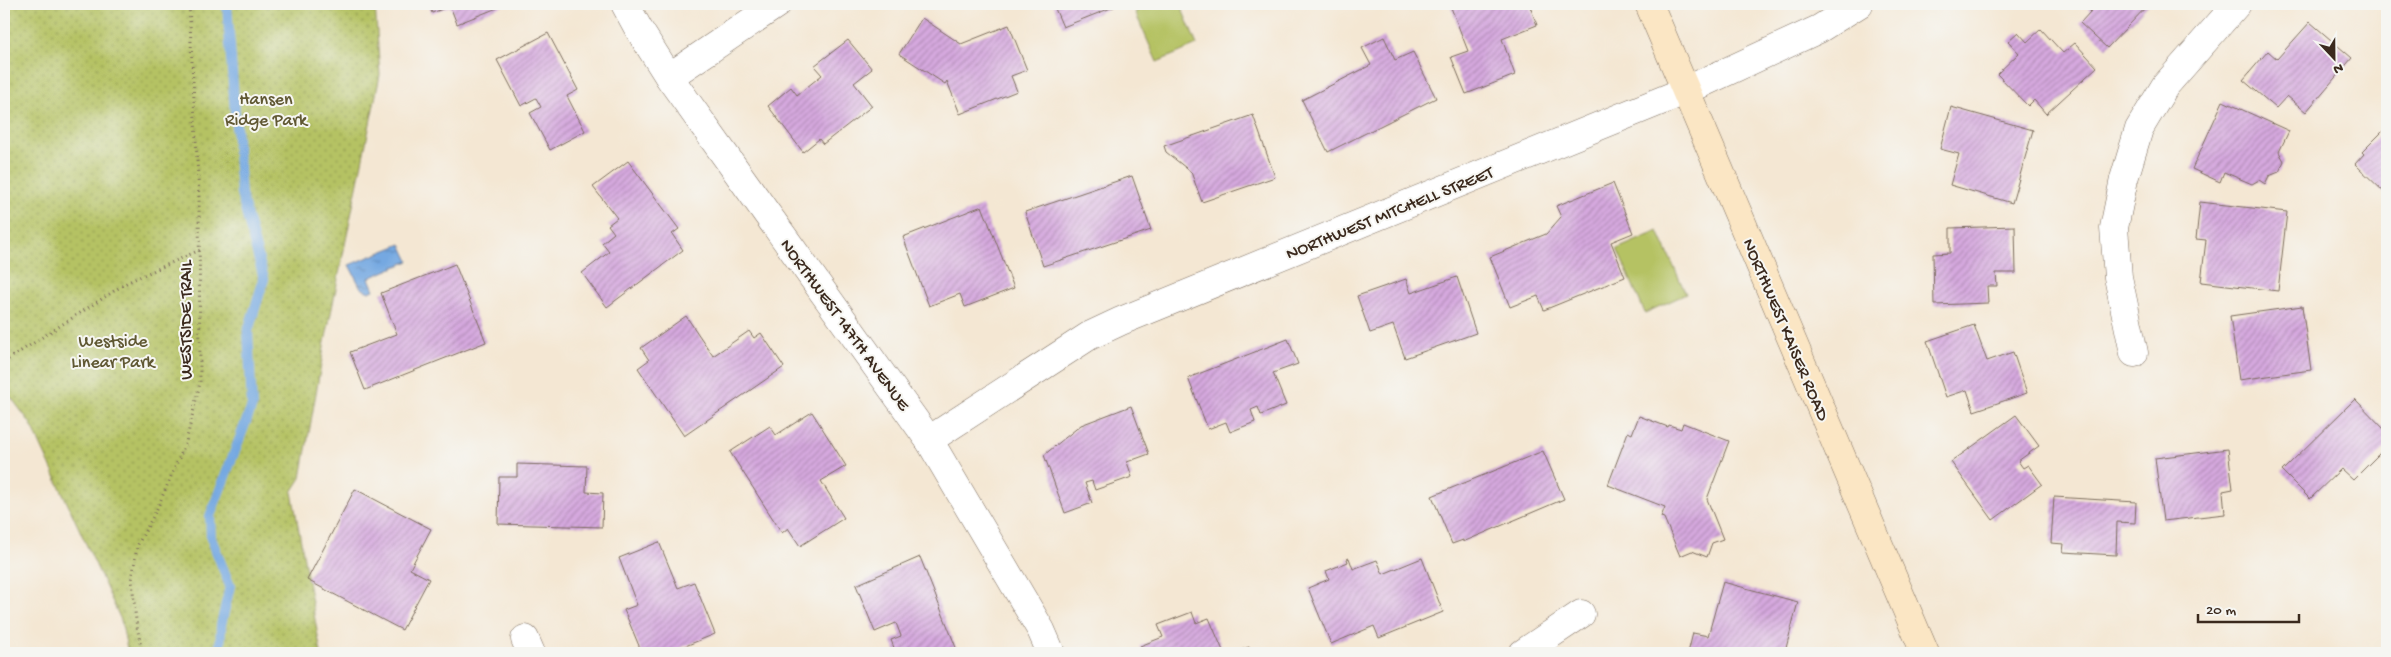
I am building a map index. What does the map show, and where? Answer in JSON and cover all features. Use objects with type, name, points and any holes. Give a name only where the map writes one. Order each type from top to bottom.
[{"type":"main road","name":"NORTHWEST KAISER ROAD","points":[[1649,4],[1925,653]]},
{"type":"street","name":"NORTHWEST 147TH AVENUE","points":[[626,4],[638,28],[669,76],[930,440],[1042,630],[1051,653]]},
{"type":"street","points":[[669,76],[777,4]]},
{"type":"street","name":"NORTHWEST MITCHELL STREET","points":[[930,440],[1089,336],[1121,321],[1685,91],[1819,29],[1859,4]]},
{"type":"street","points":[[2134,353],[2118,276],[2114,228],[2124,179],[2138,129],[2165,86],[2237,4]]},
{"type":"street","points":[[1523,653],[1581,614]]},
{"type":"path","name":"WESTSIDE TRAIL","points":[[142,653],[136,621],[132,580],[137,546],[156,511],[186,442],[200,383],[200,209],[189,4]]},
{"type":"path","points":[[4,362],[128,282],[200,250]]},
{"type":"green space","name":"Westside Linear Park","points":[[4,4],[375,4],[380,75],[325,342],[301,478],[292,492],[321,653],[128,653],[121,620],[31,424],[4,388]]},
{"type":"green space","points":[[1153,4],[1180,4],[1197,45],[1157,62],[1135,12]]},
{"type":"green space","points":[[1658,231],[1686,294],[1645,313],[1617,249]]},
{"type":"water","points":[[401,244],[409,261],[369,278],[374,290],[369,292],[361,288],[349,265]]},
{"type":"building","points":[[428,4],[507,4],[457,24],[450,6],[432,13]]},
{"type":"building","points":[[1053,4],[1121,4],[1063,27]]},
{"type":"building","points":[[1529,4],[1537,25],[1502,39],[1515,75],[1466,94],[1451,57],[1468,51],[1450,5]]},
{"type":"building","points":[[2083,4],[2149,4],[2107,48],[2080,23],[2091,11]]},
{"type":"building","points":[[922,18],[961,44],[1009,25],[1027,70],[1011,76],[1017,91],[960,114],[947,81],[945,84],[899,54]]},
{"type":"building","points":[[2310,22],[2352,58],[2306,112],[2287,96],[2276,108],[2243,80],[2268,51],[2277,59]]},
{"type":"building","points":[[2041,29],[2063,53],[2075,43],[2097,67],[2046,114],[2034,100],[2028,106],[1997,74],[2019,53],[2008,41],[2018,32],[2027,42]]},
{"type":"building","points":[[548,33],[578,90],[567,96],[585,131],[550,150],[530,113],[541,107],[536,98],[521,106],[497,60]]},
{"type":"building","points":[[1384,37],[1395,60],[1413,52],[1436,98],[1328,152],[1302,100],[1371,65],[1362,48]]},
{"type":"building","points":[[848,40],[872,69],[854,83],[872,106],[823,144],[819,139],[803,152],[768,106],[791,87],[797,95],[822,75],[814,66]]},
{"type":"building","points":[[2223,101],[2289,131],[2279,152],[2284,161],[2279,172],[2269,176],[2265,184],[2259,180],[2252,184],[2224,172],[2220,182],[2192,169]]},
{"type":"building","points":[[1951,107],[2033,130],[2012,203],[1950,185],[1959,154],[1940,149]]},
{"type":"building","points":[[1253,115],[1275,177],[1202,202],[1191,172],[1166,152],[1164,146]]},
{"type":"building","points":[[2387,127],[2387,195],[2355,164],[2364,154],[2362,152]]},
{"type":"building","points":[[628,161],[679,229],[672,234],[683,250],[607,307],[582,273],[609,252],[602,243],[614,233],[608,225],[617,218],[593,187]]},
{"type":"building","points":[[1132,176],[1151,230],[1043,266],[1025,212]]},
{"type":"building","points":[[1613,183],[1633,233],[1611,242],[1625,277],[1544,310],[1538,296],[1510,307],[1490,257],[1546,234],[1561,217],[1556,206]]},
{"type":"building","points":[[2200,202],[2287,212],[2278,291],[2201,282],[2206,240],[2196,239]]},
{"type":"building","points":[[982,206],[1014,288],[965,307],[960,294],[929,306],[903,237]]},
{"type":"building","points":[[2015,226],[2016,273],[1996,273],[1997,286],[1987,286],[1988,303],[1934,305],[1933,254],[1950,253],[1950,228]]},
{"type":"building","points":[[455,264],[486,342],[365,390],[350,352],[397,334],[381,293]]},
{"type":"building","points":[[1457,277],[1476,333],[1405,358],[1393,325],[1370,333],[1357,296],[1406,279],[1411,293]]},
{"type":"building","points":[[2302,306],[2311,370],[2239,380],[2230,316]]},
{"type":"building","points":[[686,316],[713,356],[749,331],[754,338],[761,333],[784,367],[684,436],[638,368],[649,360],[641,348]]},
{"type":"building","points":[[1974,325],[1987,361],[2013,352],[2027,393],[1974,411],[1967,390],[1946,397],[1927,341]]},
{"type":"building","points":[[1288,339],[1298,364],[1273,373],[1286,405],[1261,415],[1258,407],[1251,410],[1255,422],[1230,432],[1226,422],[1208,429],[1188,378]]},
{"type":"building","points":[[2355,399],[2387,432],[2387,446],[2353,480],[2341,469],[2310,499],[2282,471]]},
{"type":"building","points":[[1131,406],[1149,454],[1127,462],[1132,477],[1095,490],[1092,481],[1085,483],[1092,503],[1065,513],[1044,455],[1081,425]]},
{"type":"building","points":[[812,412],[846,466],[821,481],[844,518],[800,546],[788,528],[782,533],[730,452],[770,426],[776,435]]},
{"type":"building","points":[[2016,415],[2039,446],[2018,461],[2023,468],[2028,465],[2042,484],[1993,520],[1951,462]]},
{"type":"building","points":[[1639,416],[1668,427],[1669,425],[1681,429],[1683,423],[1729,441],[1707,499],[1723,539],[1712,543],[1707,557],[1692,551],[1680,556],[1664,518],[1661,517],[1665,507],[1608,485],[1628,432],[1632,434]]},
{"type":"building","points":[[2228,449],[2233,489],[2223,491],[2225,514],[2163,521],[2155,458]]},
{"type":"building","points":[[1543,451],[1564,499],[1463,542],[1463,540],[1452,544],[1432,496]]},
{"type":"building","points":[[517,464],[587,466],[586,492],[603,493],[602,527],[498,524],[499,477],[517,477]]},
{"type":"building","points":[[355,489],[431,529],[410,569],[429,579],[402,630],[307,580]]},
{"type":"building","points":[[2054,497],[2136,502],[2135,523],[2117,522],[2116,555],[2063,552],[2064,544],[2051,543]]},
{"type":"building","points":[[659,542],[678,588],[694,582],[715,634],[668,653],[642,653],[624,610],[637,605],[619,558]]},
{"type":"building","points":[[920,557],[957,650],[949,653],[896,653],[891,640],[901,636],[896,623],[875,632],[856,585]]},
{"type":"building","points":[[1349,558],[1353,569],[1377,560],[1383,574],[1422,558],[1443,612],[1379,638],[1374,626],[1331,644],[1308,588],[1329,579],[1326,571],[1348,562],[1347,559]]},
{"type":"building","points":[[1723,582],[1798,602],[1786,648],[1794,651],[1794,653],[1688,653],[1693,633],[1708,636]]},
{"type":"building","points":[[1192,612],[1196,623],[1209,618],[1224,653],[1143,653],[1140,646],[1163,637],[1158,625]]},
{"type":"building","points":[[1249,647],[1252,653],[1233,653]]},
{"type":"waterway","points":[[220,653],[221,625],[230,586],[211,538],[210,516],[252,406],[248,331],[264,279],[241,194],[227,4]]},
{"type":"park label","name":"Hansen Ridge Park","points":[[266,108]]}]
